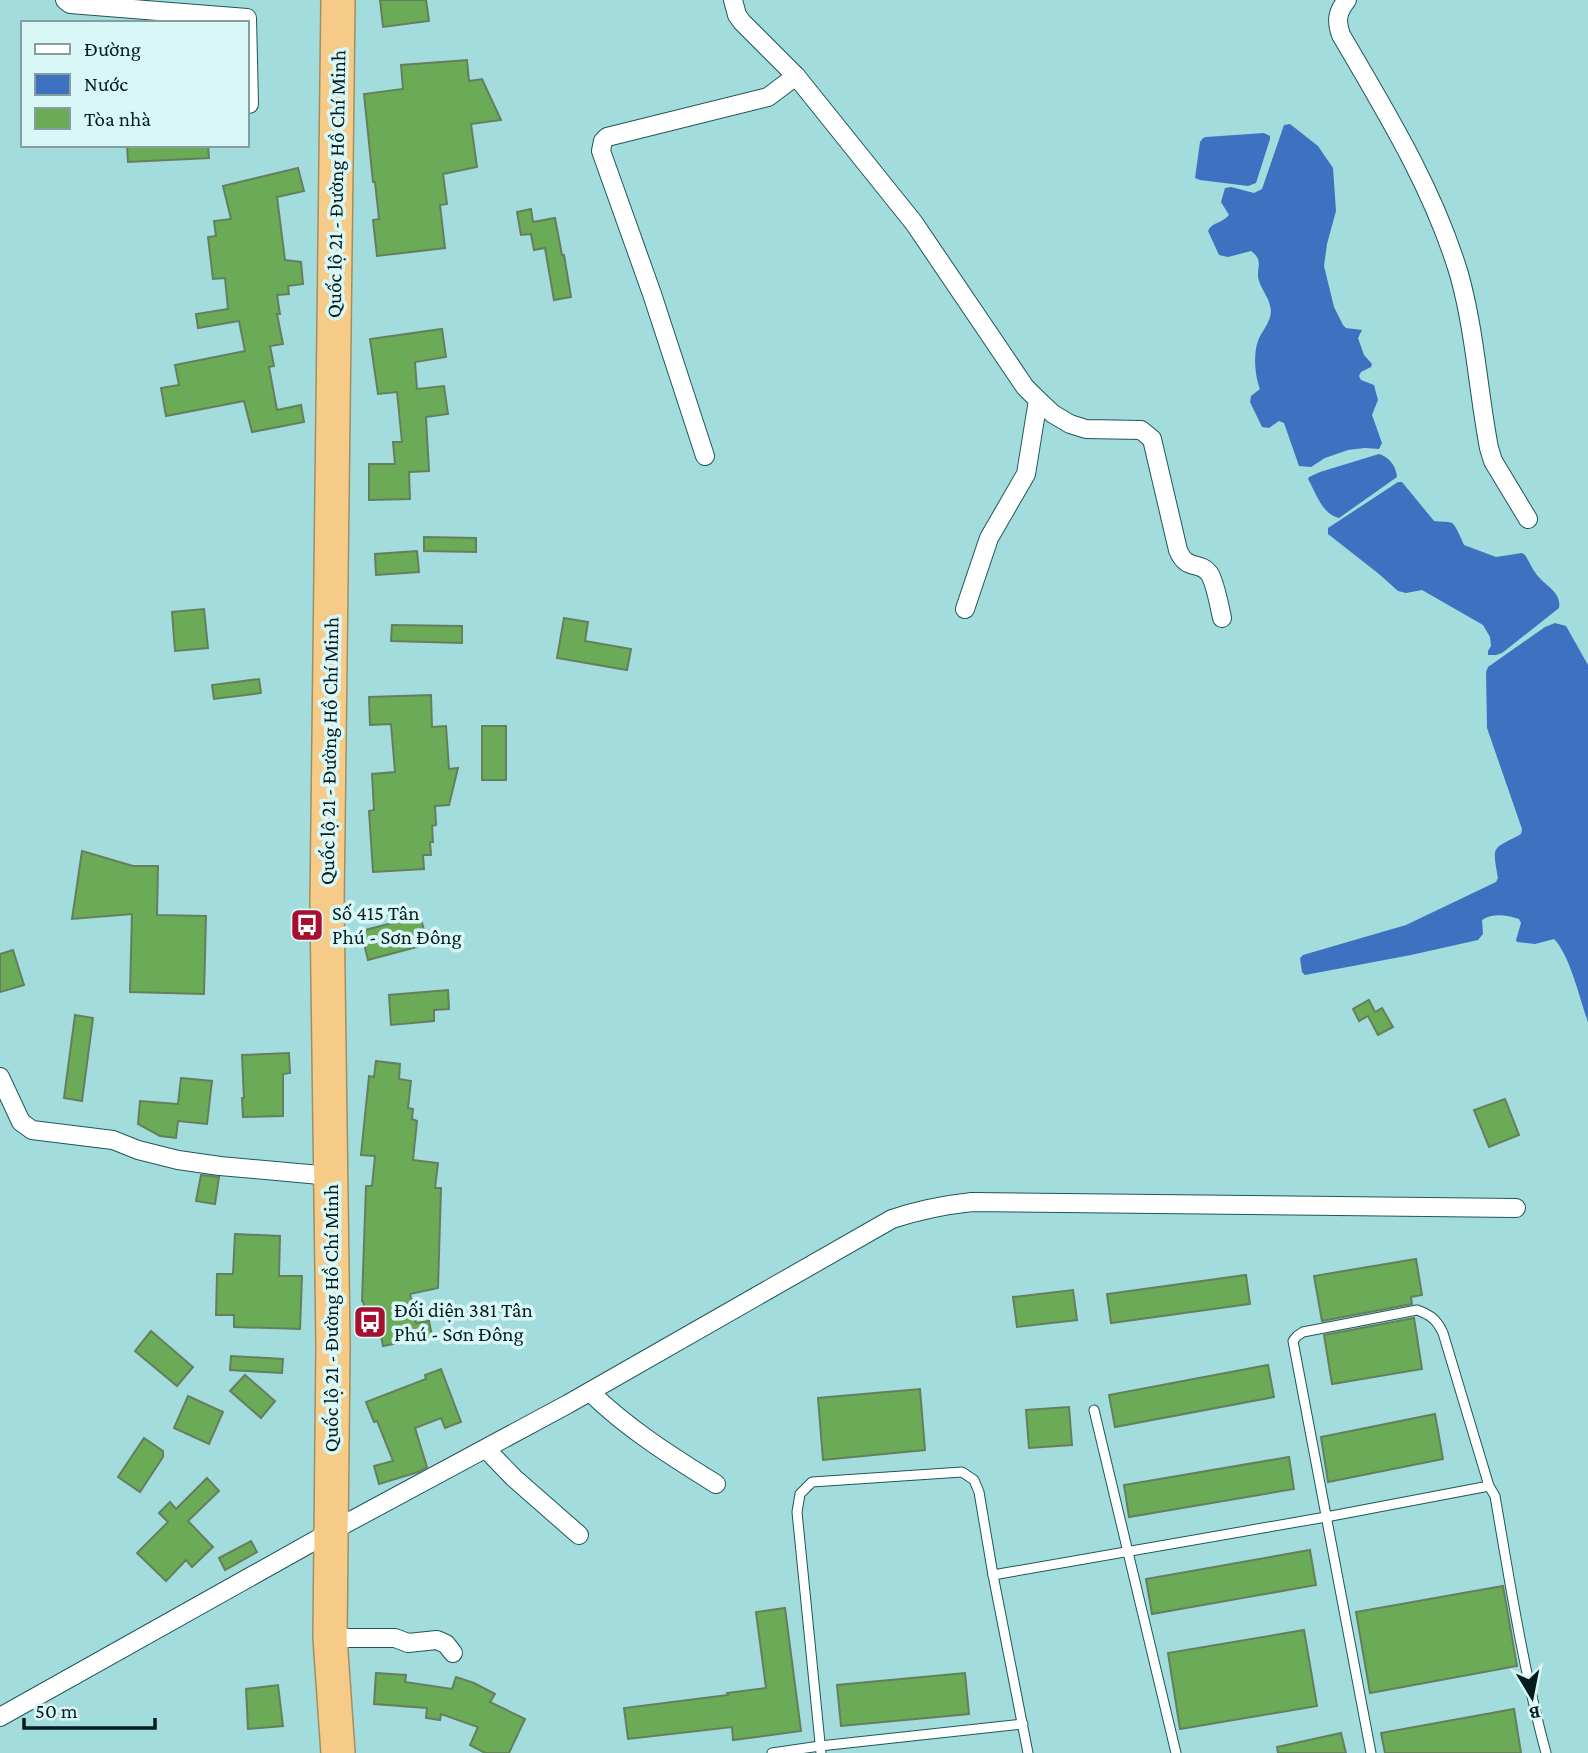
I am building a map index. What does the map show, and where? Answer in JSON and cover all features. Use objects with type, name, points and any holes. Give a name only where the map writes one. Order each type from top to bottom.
[{"type":"highway","name":"Quốc lộ 21 - Đường Hồ Chí Minh","points":[[338,0],[327,905],[333,1345],[330,1638],[338,1753]]},
{"type":"street","points":[[65,0],[70,4],[247,18],[247,21]]},
{"type":"street","points":[[733,0],[741,22],[796,76],[914,223],[1025,387],[1053,414],[1070,424],[1086,429],[1141,430],[1152,439],[1181,558],[1210,575],[1222,618]]},
{"type":"street","points":[[1347,0],[1339,9],[1337,20],[1341,35],[1404,142],[1430,196],[1458,274],[1467,310],[1489,448],[1493,461],[1528,519]]},
{"type":"street","points":[[248,76],[249,104]]},
{"type":"street","points":[[705,456],[601,146],[607,137],[768,97],[796,76]]},
{"type":"street","points":[[965,609],[989,538],[1026,474],[1038,400]]},
{"type":"street","points":[[0,1077],[21,1122],[32,1130],[113,1140],[138,1150],[178,1160],[331,1176]]},
{"type":"street","points":[[0,1717],[332,1531],[590,1392],[892,1219],[920,1210],[972,1202],[1516,1208]]},
{"type":"street","points":[[590,1392],[647,1441],[716,1484]]},
{"type":"street","points":[[486,1448],[514,1478],[579,1535]]},
{"type":"street","points":[[330,1638],[395,1638],[408,1643],[437,1640],[446,1644],[453,1653]]},
{"type":"lane","points":[[1370,1753],[1293,1341],[1303,1332],[1417,1310],[1429,1314],[1443,1333],[1489,1486],[1495,1496],[1517,1629],[1546,1753]]},
{"type":"lane","points":[[1094,1410],[1176,1753]]},
{"type":"lane","points":[[820,1750],[797,1511],[800,1494],[812,1482],[962,1472],[974,1480],[979,1492],[1028,1753]]},
{"type":"lane","points":[[993,1575],[1489,1486]]},
{"type":"lane","points":[[772,1753],[820,1750],[1023,1724]]},
{"type":"water","points":[[1290,124],[1318,146],[1333,168],[1336,211],[1324,266],[1334,307],[1343,325],[1346,328],[1362,330],[1358,338],[1364,355],[1372,364],[1359,376],[1361,380],[1374,385],[1378,400],[1372,415],[1382,443],[1379,449],[1348,450],[1325,458],[1311,467],[1299,466],[1284,423],[1279,421],[1269,428],[1262,427],[1250,402],[1251,396],[1260,389],[1256,372],[1256,352],[1271,311],[1258,277],[1258,258],[1251,251],[1228,257],[1219,255],[1208,231],[1229,215],[1221,202],[1225,188],[1254,193],[1262,189],[1284,125]]},
{"type":"water","points":[[1264,133],[1270,136],[1270,139],[1256,183],[1248,186],[1195,178],[1200,142],[1203,138]]},
{"type":"water","points":[[1379,454],[1392,463],[1397,477],[1339,518],[1328,512],[1309,477]]},
{"type":"water","points":[[1398,482],[1402,482],[1434,521],[1452,523],[1464,545],[1496,557],[1522,553],[1525,555],[1537,575],[1555,593],[1559,608],[1502,653],[1488,655],[1490,637],[1483,625],[1422,590],[1406,593],[1398,591],[1328,534],[1328,528]]},
{"type":"water","points":[[1555,623],[1566,626],[1588,665],[1588,1022],[1570,966],[1560,946],[1554,939],[1535,944],[1517,942],[1521,923],[1519,919],[1509,916],[1482,920],[1483,934],[1478,940],[1305,975],[1300,958],[1303,955],[1406,925],[1496,882],[1496,849],[1521,834],[1522,829],[1487,728],[1486,672],[1488,667],[1545,627]]},
{"type":"building","points":[[380,0],[426,0],[429,21],[383,27]]},
{"type":"building","points":[[467,60],[469,81],[482,79],[501,120],[471,124],[477,167],[443,174],[447,204],[440,205],[445,248],[377,256],[373,220],[379,219],[364,94],[403,89],[401,65]]},
{"type":"building","points":[[127,147],[208,147],[209,158],[128,162]]},
{"type":"building","points":[[298,168],[304,191],[277,197],[285,260],[301,262],[303,284],[288,286],[289,294],[277,295],[280,314],[277,314],[283,344],[270,346],[274,366],[269,367],[277,410],[301,405],[304,422],[252,432],[244,401],[166,416],[161,388],[179,385],[175,365],[245,351],[239,321],[198,328],[196,314],[228,309],[225,278],[213,279],[208,237],[216,236],[214,221],[231,219],[223,186]]},
{"type":"building","points":[[531,209],[533,222],[555,218],[571,297],[554,300],[545,248],[534,250],[531,234],[521,235],[517,212]]},
{"type":"building","points":[[442,329],[446,357],[415,362],[417,389],[444,386],[448,414],[426,417],[429,471],[409,472],[410,499],[369,500],[369,464],[395,464],[393,442],[402,442],[397,392],[378,394],[370,339]]},
{"type":"building","points":[[424,537],[476,538],[476,552],[424,551]]},
{"type":"building","points":[[417,551],[419,572],[376,575],[375,554]]},
{"type":"building","points":[[204,609],[208,648],[175,651],[172,612]]},
{"type":"building","points":[[564,618],[588,622],[585,641],[631,649],[627,670],[557,658]]},
{"type":"building","points":[[392,625],[462,626],[462,643],[391,641]]},
{"type":"building","points":[[259,679],[261,693],[214,699],[212,685]]},
{"type":"building","points":[[431,695],[432,727],[446,726],[449,769],[458,768],[449,805],[435,806],[436,825],[432,826],[431,855],[423,855],[424,869],[373,872],[369,811],[374,810],[372,774],[395,772],[391,724],[370,725],[369,697]]},
{"type":"building","points":[[482,726],[506,726],[506,780],[482,780]]},
{"type":"building","points":[[82,851],[133,866],[158,866],[157,915],[206,916],[204,994],[130,992],[132,914],[72,919]]},
{"type":"building","points":[[420,916],[428,944],[368,960],[361,931]]},
{"type":"building","points":[[13,950],[24,985],[0,992],[0,954]]},
{"type":"building","points":[[448,990],[449,1009],[434,1010],[434,1021],[391,1025],[389,995]]},
{"type":"building","points":[[1369,1000],[1375,1012],[1382,1008],[1393,1027],[1378,1035],[1368,1016],[1359,1021],[1353,1009]]},
{"type":"building","points":[[75,1015],[93,1018],[82,1101],[64,1098]]},
{"type":"building","points":[[289,1053],[290,1073],[283,1074],[283,1116],[243,1117],[242,1055]]},
{"type":"building","points":[[376,1061],[400,1064],[399,1079],[411,1081],[408,1108],[413,1109],[412,1119],[417,1121],[413,1160],[438,1163],[435,1188],[441,1188],[438,1288],[410,1294],[416,1323],[429,1321],[432,1336],[383,1346],[380,1330],[369,1333],[362,1301],[366,1186],[372,1186],[375,1156],[361,1155],[369,1076],[374,1077]]},
{"type":"building","points":[[181,1078],[212,1081],[207,1124],[178,1121],[176,1138],[160,1136],[138,1124],[140,1101],[178,1104]]},
{"type":"building","points":[[1505,1099],[1519,1135],[1489,1147],[1474,1110]]},
{"type":"building","points":[[201,1175],[219,1177],[215,1204],[196,1201]]},
{"type":"building","points":[[235,1234],[280,1236],[279,1276],[302,1276],[300,1329],[234,1327],[234,1315],[216,1315],[217,1274],[233,1274]]},
{"type":"building","points":[[1416,1259],[1422,1295],[1411,1297],[1412,1304],[1322,1321],[1314,1276]]},
{"type":"building","points":[[1246,1275],[1250,1304],[1111,1323],[1107,1294]]},
{"type":"building","points":[[1073,1290],[1077,1320],[1017,1327],[1013,1297]]},
{"type":"building","points":[[1414,1318],[1422,1369],[1332,1384],[1324,1335]]},
{"type":"building","points":[[151,1331],[193,1367],[177,1386],[135,1351]]},
{"type":"building","points":[[231,1356],[283,1359],[282,1373],[230,1370]]},
{"type":"building","points":[[1268,1365],[1274,1397],[1115,1427],[1109,1395]]},
{"type":"building","points":[[441,1369],[461,1422],[445,1428],[441,1418],[415,1428],[427,1467],[379,1484],[374,1466],[393,1461],[366,1402],[426,1379],[425,1375]]},
{"type":"building","points":[[245,1375],[275,1401],[261,1418],[230,1391]]},
{"type":"building","points":[[920,1389],[925,1450],[823,1460],[818,1398]]},
{"type":"building","points":[[188,1396],[223,1412],[209,1444],[174,1428]]},
{"type":"building","points":[[1069,1407],[1072,1445],[1029,1448],[1026,1410]]},
{"type":"building","points":[[1435,1414],[1443,1459],[1328,1482],[1321,1437]]},
{"type":"building","points":[[144,1438],[163,1451],[163,1457],[140,1492],[118,1477]]},
{"type":"building","points":[[1289,1457],[1294,1489],[1129,1517],[1124,1485]]},
{"type":"building","points":[[207,1478],[219,1491],[188,1521],[213,1547],[192,1567],[186,1560],[166,1581],[137,1553],[168,1522],[159,1513],[170,1502],[176,1509]]},
{"type":"building","points":[[251,1541],[257,1552],[225,1570],[219,1558]]},
{"type":"building","points":[[1310,1550],[1316,1585],[1152,1614],[1146,1579]]},
{"type":"building","points":[[1503,1586],[1517,1666],[1370,1693],[1356,1612]]},
{"type":"building","points":[[785,1608],[801,1731],[733,1740],[732,1727],[628,1739],[624,1708],[766,1688],[756,1612]]},
{"type":"building","points":[[1304,1630],[1317,1706],[1180,1729],[1168,1653]]},
{"type":"building","points":[[376,1673],[406,1675],[405,1682],[452,1689],[456,1677],[495,1694],[490,1702],[525,1719],[509,1753],[485,1753],[470,1745],[478,1727],[441,1714],[440,1720],[426,1718],[427,1708],[374,1704]]},
{"type":"building","points":[[965,1673],[969,1714],[841,1726],[837,1685]]},
{"type":"building","points":[[278,1685],[283,1726],[248,1729],[246,1689]]},
{"type":"building","points":[[1514,1709],[1521,1753],[1385,1753],[1381,1733]]},
{"type":"building","points":[[1341,1733],[1346,1753],[1278,1753],[1277,1747]]},
{"type":"place","name":"Số 415 Tân Phú - Sơn Đông","points":[[307,925]]},
{"type":"place","name":"Đối diện 381 Tân Phú - Sơn Đông","points":[[370,1322]]}]
